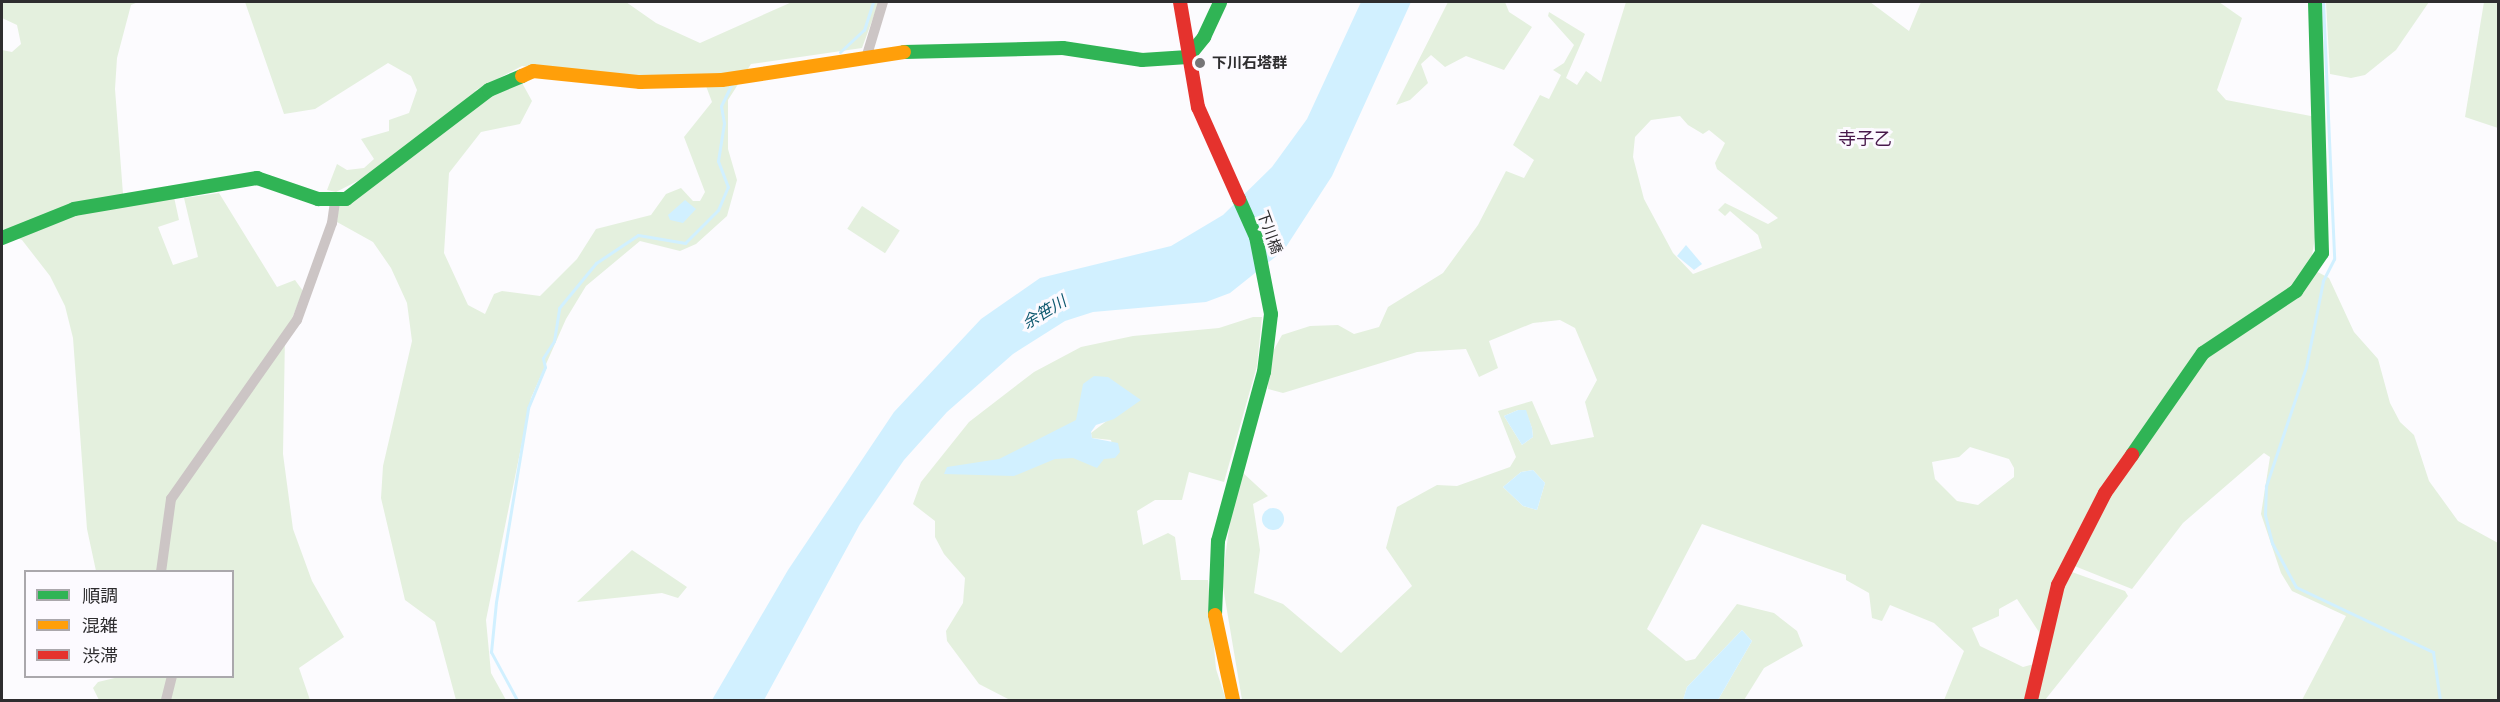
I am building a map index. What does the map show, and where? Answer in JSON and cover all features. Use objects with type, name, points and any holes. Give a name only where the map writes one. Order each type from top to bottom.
[{"type":"street","points":[[867,55],[883,2]]},
{"type":"street","name":"下川橋","points":[[1180,2],[1188,57],[1203,122],[1256,237],[1270,303],[1264,372],[1218,541],[1215,615],[1233,700]]},
{"type":"street","points":[[2,238],[74,209],[257,178],[335,202],[358,193],[489,90],[533,70],[640,82],[722,80],[867,55],[993,47],[1063,48],[1142,60],[1188,57],[1204,37],[1220,2]]},
{"type":"street","points":[[2031,700],[2058,585],[2105,494],[2203,353],[2296,291],[2322,254],[2315,2]]},
{"type":"street","points":[[161,570],[171,499],[297,320],[332,223],[335,202]]},
{"type":"street","points":[[166,700],[172,678]]},
{"type":"green space","points":[[2,2],[138,2],[131,5],[117,58],[115,89],[123,194],[174,197],[179,220],[158,227],[173,265],[198,257],[184,198],[219,193],[277,287],[295,280],[303,291],[285,336],[283,454],[293,529],[312,581],[344,637],[299,668],[310,700],[99,700],[93,688],[98,682],[115,678],[234,678],[234,570],[96,570],[87,529],[73,338],[65,306],[50,276],[22,240],[2,232],[2,50],[12,52],[21,44],[17,25],[2,18]]},
{"type":"green space","points":[[245,2],[626,2],[656,23],[700,43],[792,2],[879,2],[862,48],[751,64],[728,100],[728,149],[737,180],[727,216],[696,244],[680,251],[640,241],[586,286],[566,319],[531,398],[486,620],[491,673],[506,700],[456,700],[435,622],[405,600],[381,498],[383,466],[412,341],[407,303],[391,268],[373,242],[337,222],[339,205],[381,169],[336,192],[327,190],[337,164],[347,170],[364,168],[374,159],[361,139],[389,131],[389,120],[409,113],[417,90],[411,76],[388,63],[315,109],[284,114]],"holes":[[[522,66],[639,80],[703,78],[712,102],[684,137],[705,192],[700,201],[693,201],[681,188],[666,194],[651,215],[596,229],[577,259],[540,296],[502,291],[494,294],[485,314],[468,305],[444,253],[449,173],[481,132],[520,124],[532,101],[521,81],[474,91]]]},
{"type":"green space","points":[[1448,2],[1505,2],[1509,12],[1532,27],[1504,70],[1466,56],[1445,67],[1431,55],[1421,64],[1428,83],[1410,100],[1396,105]]},
{"type":"green space","points":[[1626,2],[1870,2],[1909,31],[1921,2],[2219,2],[2242,18],[2217,90],[2226,100],[2316,117],[2319,213],[2310,268],[2329,278],[2354,332],[2378,359],[2390,403],[2400,422],[2414,435],[2429,481],[2458,521],[2498,543],[2498,700],[2302,700],[2346,616],[2292,591],[2281,573],[2261,514],[2270,457],[2264,453],[2183,523],[2132,589],[2072,565],[2061,569],[2041,635],[2017,599],[1999,609],[1999,616],[1972,628],[1980,646],[2023,667],[2042,662],[2054,607],[2069,571],[2125,591],[2128,596],[2045,700],[1944,700],[1964,651],[1934,623],[1890,605],[1882,621],[1872,618],[1869,593],[1846,580],[1846,575],[1702,524],[1647,629],[1686,661],[1695,659],[1737,604],[1774,613],[1797,631],[1803,646],[1764,668],[1744,700],[1718,700],[1752,641],[1742,630],[1687,687],[1683,700],[1242,700],[1222,581],[1232,506],[1241,471],[1268,496],[1253,504],[1260,550],[1254,593],[1283,604],[1341,653],[1412,586],[1386,548],[1397,507],[1437,485],[1457,486],[1510,467],[1516,457],[1498,411],[1532,401],[1551,445],[1594,437],[1585,402],[1597,380],[1575,328],[1560,320],[1533,323],[1489,341],[1498,368],[1479,377],[1466,349],[1417,352],[1283,393],[1268,389],[1268,378],[1272,353],[1282,335],[1310,326],[1338,325],[1354,334],[1379,327],[1388,307],[1443,273],[1478,225],[1506,171],[1524,178],[1534,160],[1513,145],[1540,95],[1549,99],[1561,75],[1553,70],[1564,63],[1574,45],[1548,16],[1549,12],[1585,34],[1566,78],[1577,85],[1586,71],[1601,82]],"holes":[[[1680,116],[1688,125],[1703,134],[1709,130],[1725,143],[1715,163],[1717,169],[1778,218],[1768,224],[1725,203],[1718,210],[1725,216],[1730,211],[1758,235],[1762,248],[1693,274],[1673,253],[1644,199],[1633,157],[1635,137],[1651,120]],[[1518,410],[1525,410],[1533,437],[1522,445],[1504,416]],[[1970,447],[2009,459],[2014,468],[2014,477],[1978,505],[1957,501],[1935,479],[1932,462],[1959,457]],[[1533,470],[1545,483],[1537,510],[1523,506],[1503,487],[1521,472]]]},
{"type":"green space","points":[[2326,2],[2429,2],[2396,50],[2365,75],[2351,78],[2330,74]]},
{"type":"green space","points":[[2484,2],[2498,2],[2498,128],[2465,117]]},
{"type":"green space","points":[[862,206],[900,231],[885,253],[847,229]]},
{"type":"green space","points":[[1253,317],[1262,317],[1257,366],[1224,482],[1189,472],[1182,500],[1155,500],[1137,511],[1143,545],[1168,533],[1175,537],[1181,580],[1208,580],[1216,669],[1226,700],[1010,700],[979,684],[947,641],[946,631],[963,603],[965,578],[944,554],[935,537],[935,521],[913,504],[921,482],[969,422],[1034,372],[1081,347],[1133,336],[1219,328]],"holes":[[[1121,410],[1091,433],[1092,438],[1111,440],[1115,458],[1055,452],[1005,461],[1072,427],[1082,415]]]},
{"type":"green space","points":[[632,550],[687,587],[678,598],[662,593],[577,602]]},
{"type":"water","name":"余笹川","points":[[1361,2],[1411,2],[1332,176],[1284,250],[1230,293],[1206,302],[1093,312],[1065,321],[1013,354],[947,412],[904,460],[860,524],[764,700],[712,700],[788,570],[894,412],[981,319],[1040,278],[1171,246],[1223,215],[1272,167],[1307,119]]},
{"type":"water","points":[[685,200],[696,209],[683,223],[670,220],[668,215]]},
{"type":"water","points":[[1686,245],[1702,264],[1694,270],[1677,256]]},
{"type":"water","points":[[1094,376],[1108,377],[1141,400],[1114,419],[1096,425],[1091,432],[1092,438],[1118,443],[1120,452],[1115,458],[1104,459],[1097,468],[1073,458],[1055,459],[1014,476],[944,474],[947,467],[999,459],[1076,420],[1083,384]]},
{"type":"water","points":[[1518,410],[1526,410],[1532,428],[1533,437],[1522,445],[1504,416]]},
{"type":"water","points":[[1533,470],[1545,483],[1537,510],[1523,506],[1503,487],[1521,472]]},
{"type":"water","points":[[1273,508],[1281,511],[1284,519],[1281,527],[1273,530],[1265,527],[1262,519],[1265,511]]},
{"type":"water","points":[[1742,630],[1752,641],[1718,700],[1683,700],[1687,687]]},
{"type":"waterway","points":[[840,52],[864,30],[873,2]]},
{"type":"waterway","points":[[2323,2],[2334,259],[2323,281],[2306,367],[2266,486],[2265,515],[2272,543],[2296,587],[2433,652],[2440,700]]},
{"type":"waterway","points":[[517,700],[491,652],[496,602],[528,408],[545,367],[543,358],[554,341],[559,308],[596,263],[638,235],[685,243],[718,210],[728,187],[718,161],[724,123],[721,106],[732,83]]},
{"type":"traffic: fast","points":[[904,52],[1063,48],[1142,60],[1188,57],[1204,37],[1220,2]]},
{"type":"traffic: fast","points":[[2132,455],[2203,353],[2296,291],[2322,253],[2315,2]]},
{"type":"traffic: fast","points":[[2,238],[74,209],[257,178],[318,199],[346,199],[489,90],[522,76]]},
{"type":"traffic: fast","points":[[1215,615],[1218,541],[1264,372],[1271,314],[1256,237],[1239,199]]},
{"type":"traffic: slow","points":[[522,76],[533,71],[640,82],[722,80],[904,52]]},
{"type":"traffic: slow","points":[[1215,615],[1233,700]]},
{"type":"traffic: jam","points":[[1180,2],[1198,107],[1239,199]]},
{"type":"traffic: jam","points":[[2031,700],[2058,585],[2105,493],[2132,455]]},
{"type":"place","name":"下川石塔群","points":[[1200,63]]},
{"type":"district","name":"寺子乙","points":[[1865,139]]}]
